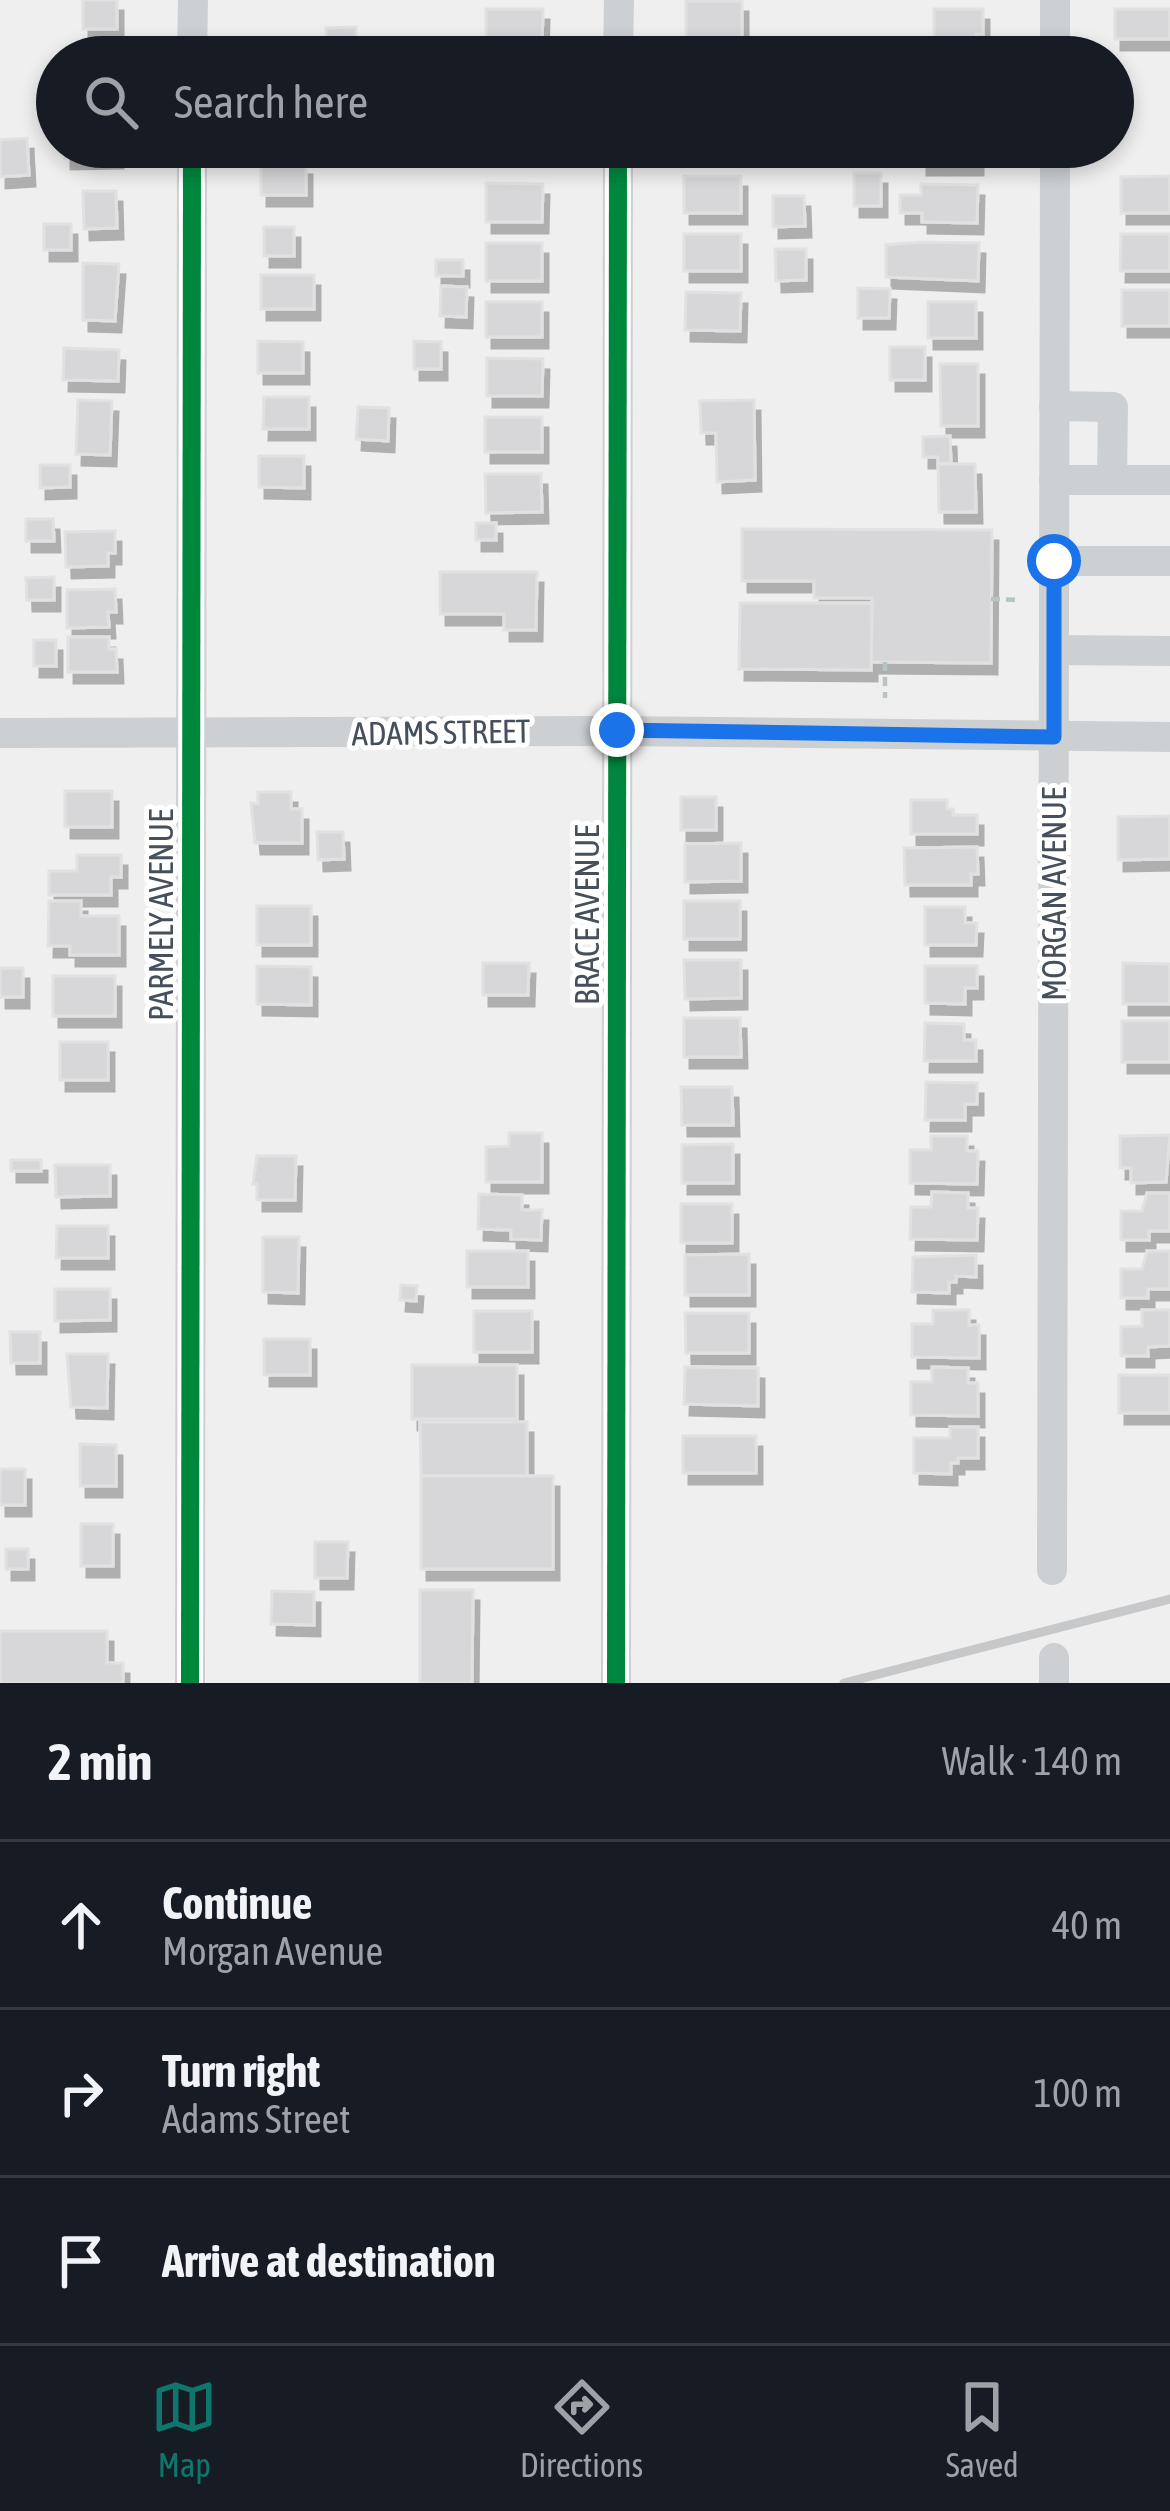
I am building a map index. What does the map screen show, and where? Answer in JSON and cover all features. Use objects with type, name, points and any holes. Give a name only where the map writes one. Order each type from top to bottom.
[{"type":"street","points":[[193,0],[193,36]]},
{"type":"street","points":[[618,36],[619,0]]},
{"type":"street","points":[[1055,0],[1055,36]]},
{"type":"street","name":"PARMELY AVENUE","points":[[190,1683],[192,168]]},
{"type":"street","name":"BRACE AVENUE","points":[[616,1683],[618,168]]},
{"type":"street","name":"MORGAN AVENUE","points":[[1052,1570],[1055,168]]},
{"type":"street","points":[[1054,406],[1113,407],[1112,480]]},
{"type":"street","points":[[1054,480],[1170,479]]},
{"type":"street","points":[[1054,561],[1170,561]]},
{"type":"street","points":[[1054,650],[1170,651]]},
{"type":"street","name":"ADAMS STREET","points":[[0,734],[617,730],[1170,737]]},
{"type":"path","points":[[991,599],[1019,600]]},
{"type":"path","points":[[885,662],[885,698]]},
{"type":"building","points":[[83,0],[117,0],[117,29],[83,29]]},
{"type":"building","points":[[686,1],[742,1],[742,36],[686,36]]},
{"type":"building","points":[[486,9],[543,9],[542,36],[486,36]]},
{"type":"building","points":[[934,9],[983,9],[983,34],[934,36]]},
{"type":"building","points":[[1115,9],[1170,9],[1170,39],[1115,36]]},
{"type":"building","points":[[356,27],[356,36],[326,36],[326,28]]},
{"type":"building","points":[[27,138],[29,175],[0,177],[0,140]]},
{"type":"building","points":[[261,168],[306,168],[306,195],[261,195]]},
{"type":"building","points":[[854,173],[881,173],[881,206],[854,206]]},
{"type":"building","points":[[684,176],[741,176],[741,213],[684,213]]},
{"type":"building","points":[[1170,176],[1170,213],[1121,213],[1121,177]]},
{"type":"building","points":[[486,183],[543,184],[542,222],[486,222]]},
{"type":"building","points":[[921,184],[978,185],[977,223],[922,222],[922,213],[900,213],[900,195],[921,195]]},
{"type":"building","points":[[83,191],[116,191],[117,228],[84,229]]},
{"type":"building","points":[[773,196],[804,196],[805,226],[773,227]]},
{"type":"building","points":[[44,224],[71,224],[71,250],[44,250]]},
{"type":"building","points":[[264,227],[294,227],[294,256],[264,256]]},
{"type":"building","points":[[684,234],[741,234],[741,271],[684,271]]},
{"type":"building","points":[[1121,234],[1170,234],[1170,271],[1120,271]]},
{"type":"building","points":[[486,243],[542,243],[542,281],[486,281]]},
{"type":"building","points":[[979,243],[978,281],[886,277],[886,245]]},
{"type":"building","points":[[775,249],[806,249],[806,280],[776,281]]},
{"type":"building","points":[[436,260],[463,260],[463,276],[436,276]]},
{"type":"building","points":[[83,263],[119,264],[115,321],[83,320]]},
{"type":"building","points":[[261,275],[314,275],[314,309],[261,309]]},
{"type":"building","points":[[441,286],[467,287],[466,317],[440,316]]},
{"type":"building","points":[[858,288],[890,289],[889,318],[858,318]]},
{"type":"building","points":[[1122,290],[1170,290],[1170,326],[1122,326]]},
{"type":"building","points":[[686,292],[741,293],[740,331],[685,330]]},
{"type":"building","points":[[486,302],[542,302],[542,337],[486,337]]},
{"type":"building","points":[[928,302],[976,302],[976,338],[928,338]]},
{"type":"building","points":[[258,341],[303,342],[303,373],[258,373]]},
{"type":"building","points":[[414,341],[441,342],[441,369],[414,369]]},
{"type":"building","points":[[890,347],[925,347],[925,380],[890,380]]},
{"type":"building","points":[[64,348],[119,350],[118,381],[63,380]]},
{"type":"building","points":[[487,358],[543,359],[542,396],[487,396]]},
{"type":"building","points":[[940,364],[978,364],[978,426],[941,426]]},
{"type":"building","points":[[264,397],[309,397],[309,429],[263,429]]},
{"type":"building","points":[[78,400],[112,401],[110,455],[76,454]]},
{"type":"building","points":[[754,400],[755,480],[717,482],[716,433],[701,433],[700,401]]},
{"type":"building","points":[[358,407],[389,408],[388,441],[356,439]]},
{"type":"building","points":[[485,417],[542,417],[542,452],[485,452]]},
{"type":"building","points":[[950,436],[951,464],[938,464],[938,457],[923,457],[923,437]]},
{"type":"building","points":[[259,456],[304,456],[304,488],[259,487]]},
{"type":"building","points":[[938,464],[975,464],[976,512],[939,512]]},
{"type":"building","points":[[40,465],[70,465],[70,487],[40,488]]},
{"type":"building","points":[[485,474],[541,474],[542,512],[486,513]]},
{"type":"building","points":[[26,519],[53,519],[54,541],[26,541]]},
{"type":"building","points":[[476,523],[496,523],[496,540],[476,540]]},
{"type":"building","points":[[742,529],[992,530],[991,663],[871,662],[872,598],[814,598],[814,581],[742,581]]},
{"type":"building","points":[[115,531],[115,553],[108,553],[108,566],[66,567],[65,532]]},
{"type":"building","points":[[440,572],[537,572],[536,630],[504,630],[504,614],[440,614]]},
{"type":"building","points":[[54,577],[54,600],[27,600],[26,578]]},
{"type":"building","points":[[115,589],[116,612],[108,612],[109,627],[67,628],[67,590]]},
{"type":"building","points":[[740,603],[872,603],[871,670],[739,669]]},
{"type":"building","points":[[68,637],[109,637],[109,649],[116,649],[117,672],[68,672]]},
{"type":"building","points":[[34,640],[56,640],[56,666],[34,666]]},
{"type":"building","points":[[65,791],[112,791],[112,827],[65,827]]},
{"type":"building","points":[[258,792],[291,792],[291,809],[302,809],[302,843],[255,843],[251,803],[258,804]]},
{"type":"building","points":[[681,797],[716,797],[716,830],[681,830]]},
{"type":"building","points":[[911,800],[947,800],[953,815],[977,815],[977,834],[911,834]]},
{"type":"building","points":[[1170,816],[1170,859],[1118,860],[1118,817]]},
{"type":"building","points":[[317,832],[343,832],[344,859],[318,860]]},
{"type":"building","points":[[741,843],[741,881],[685,882],[685,844]]},
{"type":"building","points":[[977,847],[978,874],[971,874],[971,885],[905,885],[904,848]]},
{"type":"building","points":[[77,855],[121,855],[121,877],[111,877],[111,895],[49,895],[49,871],[77,871]]},
{"type":"building","points":[[49,901],[81,901],[81,916],[119,916],[119,955],[70,955],[70,946],[48,946]]},
{"type":"building","points":[[684,901],[740,901],[740,939],[684,939]]},
{"type":"building","points":[[257,906],[311,906],[311,945],[257,945]]},
{"type":"building","points":[[925,907],[965,907],[965,923],[977,923],[976,945],[925,945]]},
{"type":"building","points":[[684,960],[741,960],[741,998],[685,999]]},
{"type":"building","points":[[483,963],[529,963],[528,995],[483,995]]},
{"type":"building","points":[[1123,963],[1170,964],[1170,1004],[1123,1004]]},
{"type":"building","points":[[257,966],[311,967],[311,1005],[257,1004]]},
{"type":"building","points":[[925,966],[977,966],[977,988],[965,988],[965,1004],[925,1003]]},
{"type":"building","points":[[0,968],[23,968],[23,997],[0,997]]},
{"type":"building","points":[[53,976],[115,976],[115,1016],[53,1016]]},
{"type":"building","points":[[684,1018],[740,1018],[741,1057],[684,1057]]},
{"type":"building","points":[[1122,1021],[1170,1021],[1170,1062],[1122,1062]]},
{"type":"building","points":[[925,1023],[964,1024],[964,1040],[976,1040],[976,1061],[924,1061]]},
{"type":"building","points":[[60,1042],[108,1042],[108,1080],[60,1080]]},
{"type":"building","points":[[926,1082],[977,1083],[977,1104],[965,1104],[965,1120],[925,1120]]},
{"type":"building","points":[[681,1087],[732,1087],[733,1125],[682,1125]]},
{"type":"building","points":[[509,1133],[542,1133],[542,1182],[486,1182],[486,1147],[509,1146]]},
{"type":"building","points":[[1170,1135],[1166,1182],[1131,1183],[1131,1168],[1120,1168],[1120,1136]]},
{"type":"building","points":[[931,1136],[967,1136],[967,1151],[978,1151],[977,1184],[910,1183],[910,1150],[931,1150]]},
{"type":"building","points":[[733,1144],[733,1183],[682,1183],[682,1145]]},
{"type":"building","points":[[257,1156],[296,1156],[295,1200],[257,1200],[257,1184],[253,1184]]},
{"type":"building","points":[[11,1160],[41,1160],[41,1171],[11,1171]]},
{"type":"building","points":[[55,1165],[110,1165],[110,1196],[56,1197]]},
{"type":"building","points":[[932,1192],[968,1193],[968,1208],[978,1208],[977,1240],[910,1239],[911,1207],[931,1207]]},
{"type":"building","points":[[1147,1193],[1170,1193],[1170,1231],[1149,1231],[1149,1240],[1121,1240],[1121,1211],[1142,1211]]},
{"type":"building","points":[[479,1194],[522,1195],[522,1210],[542,1210],[541,1240],[511,1239],[511,1230],[478,1229]]},
{"type":"building","points":[[681,1204],[732,1204],[732,1243],[681,1243]]},
{"type":"building","points":[[57,1226],[108,1226],[108,1258],[56,1258]]},
{"type":"building","points":[[263,1237],[299,1237],[298,1293],[263,1292]]},
{"type":"building","points":[[467,1251],[528,1251],[528,1287],[467,1287]]},
{"type":"building","points":[[1147,1251],[1170,1251],[1170,1289],[1148,1289],[1148,1298],[1121,1298],[1121,1269],[1142,1269]]},
{"type":"building","points":[[749,1254],[749,1295],[685,1295],[685,1255]]},
{"type":"building","points":[[976,1255],[976,1277],[956,1276],[956,1282],[949,1282],[949,1293],[912,1292],[913,1257]]},
{"type":"building","points":[[401,1285],[417,1286],[416,1301],[400,1300]]},
{"type":"building","points":[[55,1289],[110,1289],[110,1320],[55,1321]]},
{"type":"building","points":[[933,1310],[969,1310],[969,1325],[979,1325],[979,1358],[912,1357],[912,1324],[933,1324]]},
{"type":"building","points":[[1142,1310],[1170,1310],[1170,1346],[1148,1347],[1148,1356],[1121,1356],[1121,1327],[1142,1326]]},
{"type":"building","points":[[474,1311],[532,1311],[532,1352],[474,1352]]},
{"type":"building","points":[[685,1313],[749,1313],[749,1353],[686,1353]]},
{"type":"building","points":[[10,1332],[40,1332],[40,1363],[11,1363]]},
{"type":"building","points":[[264,1339],[310,1339],[310,1375],[264,1375]]},
{"type":"building","points":[[67,1354],[108,1354],[107,1408],[71,1407]]},
{"type":"building","points":[[412,1365],[517,1365],[517,1419],[412,1419]]},
{"type":"building","points":[[685,1367],[758,1368],[758,1406],[684,1404]]},
{"type":"building","points":[[932,1367],[968,1368],[968,1383],[978,1383],[978,1416],[911,1415],[911,1382],[932,1382]]},
{"type":"building","points":[[1119,1375],[1170,1375],[1170,1413],[1119,1413]]},
{"type":"building","points":[[420,1422],[527,1422],[527,1476],[421,1476]]},
{"type":"building","points":[[950,1427],[978,1427],[978,1458],[958,1458],[958,1463],[951,1463],[951,1474],[914,1473],[914,1438],[950,1438]]},
{"type":"building","points":[[683,1436],[756,1436],[756,1473],[683,1473]]},
{"type":"building","points":[[80,1444],[116,1445],[116,1486],[80,1486]]},
{"type":"building","points":[[0,1469],[25,1469],[25,1505],[0,1505]]},
{"type":"building","points":[[421,1476],[553,1476],[553,1569],[421,1569]]},
{"type":"building","points":[[81,1524],[113,1524],[113,1566],[81,1566]]},
{"type":"building","points":[[315,1542],[348,1542],[347,1578],[315,1578]]},
{"type":"building","points":[[6,1549],[28,1549],[28,1569],[6,1569]]},
{"type":"building","points":[[420,1590],[473,1590],[472,1683],[420,1683]]},
{"type":"building","points":[[272,1591],[314,1592],[314,1625],[271,1624]]},
{"type":"building","points":[[0,1631],[107,1631],[107,1663],[123,1663],[123,1683],[0,1683]]},
{"type":"railway","points":[[844,1683],[1170,1599]]},
{"type":"cycle path","points":[[190,1683],[192,168]]},
{"type":"cycle path","points":[[616,1683],[618,168]]},
{"type":"route","points":[[617,730],[1054,737],[1054,561]]}]
